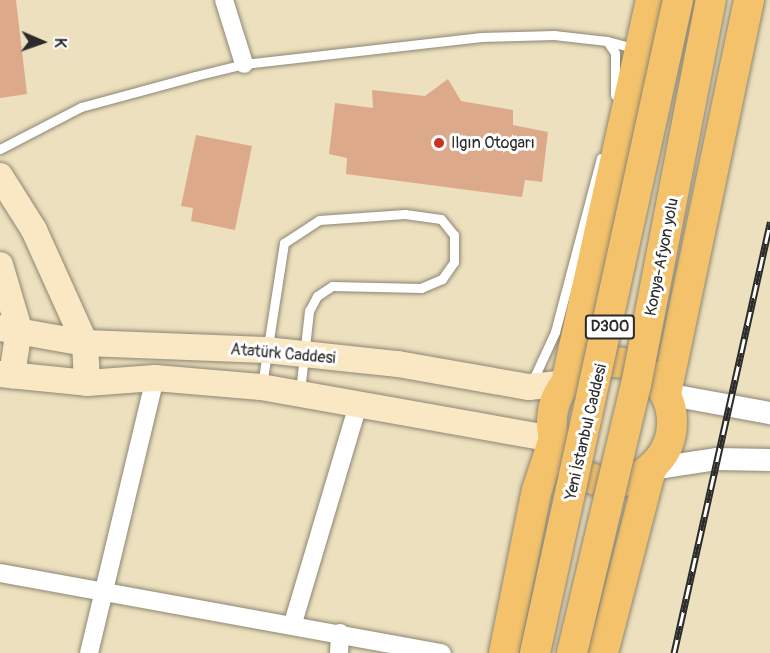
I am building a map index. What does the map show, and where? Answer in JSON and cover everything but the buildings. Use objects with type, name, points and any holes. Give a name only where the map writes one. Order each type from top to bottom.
[{"type":"highway","points":[[504,653],[537,489],[554,440],[556,400],[566,382],[651,0]]},
{"type":"highway","name":"Yeni İstanbul Caddesi","points":[[535,653],[678,0]]},
{"type":"highway","name":"Konya-Afyon yolu","points":[[572,653],[636,385],[711,0]]},
{"type":"highway","points":[[603,653],[651,469],[672,434],[666,394],[749,0]]},
{"type":"highway","points":[[566,382],[584,368],[607,361],[631,364],[651,375],[666,394]]},
{"type":"highway","points":[[554,440],[565,461],[595,479],[630,480],[651,469]]},
{"type":"main road","points":[[0,176],[34,230],[85,343],[87,383]]},
{"type":"main road","points":[[0,265],[9,329],[6,374],[87,383],[155,378],[261,387],[357,408],[554,440]]},
{"type":"main road","name":"Atatürk Caddesi","points":[[9,329],[85,343],[266,350],[307,357],[398,364],[529,387],[566,382]]},
{"type":"street","points":[[224,0],[244,64]]},
{"type":"street","points":[[89,653],[102,591],[155,378]]},
{"type":"street","points":[[666,394],[770,412]]},
{"type":"street","points":[[293,623],[357,408]]},
{"type":"street","points":[[651,469],[717,459],[770,460]]},
{"type":"street","points":[[0,573],[293,623],[442,653]]},
{"type":"street","points":[[339,633],[339,653]]},
{"type":"lane","points":[[0,149],[81,107],[244,64],[482,37],[564,35],[607,41],[640,50]]},
{"type":"lane","points":[[607,41],[615,53],[612,111]]},
{"type":"lane","points":[[529,387],[555,332],[604,146]]},
{"type":"lane","points":[[261,387],[284,243],[319,220],[405,214],[441,219],[454,236],[454,262],[442,279],[421,288],[332,286],[309,311],[307,357],[299,394]]},
{"type":"railway","points":[[674,653],[770,222]]},
{"type":"place","name":"Ilgın Otogarı","points":[[439,143]]}]
